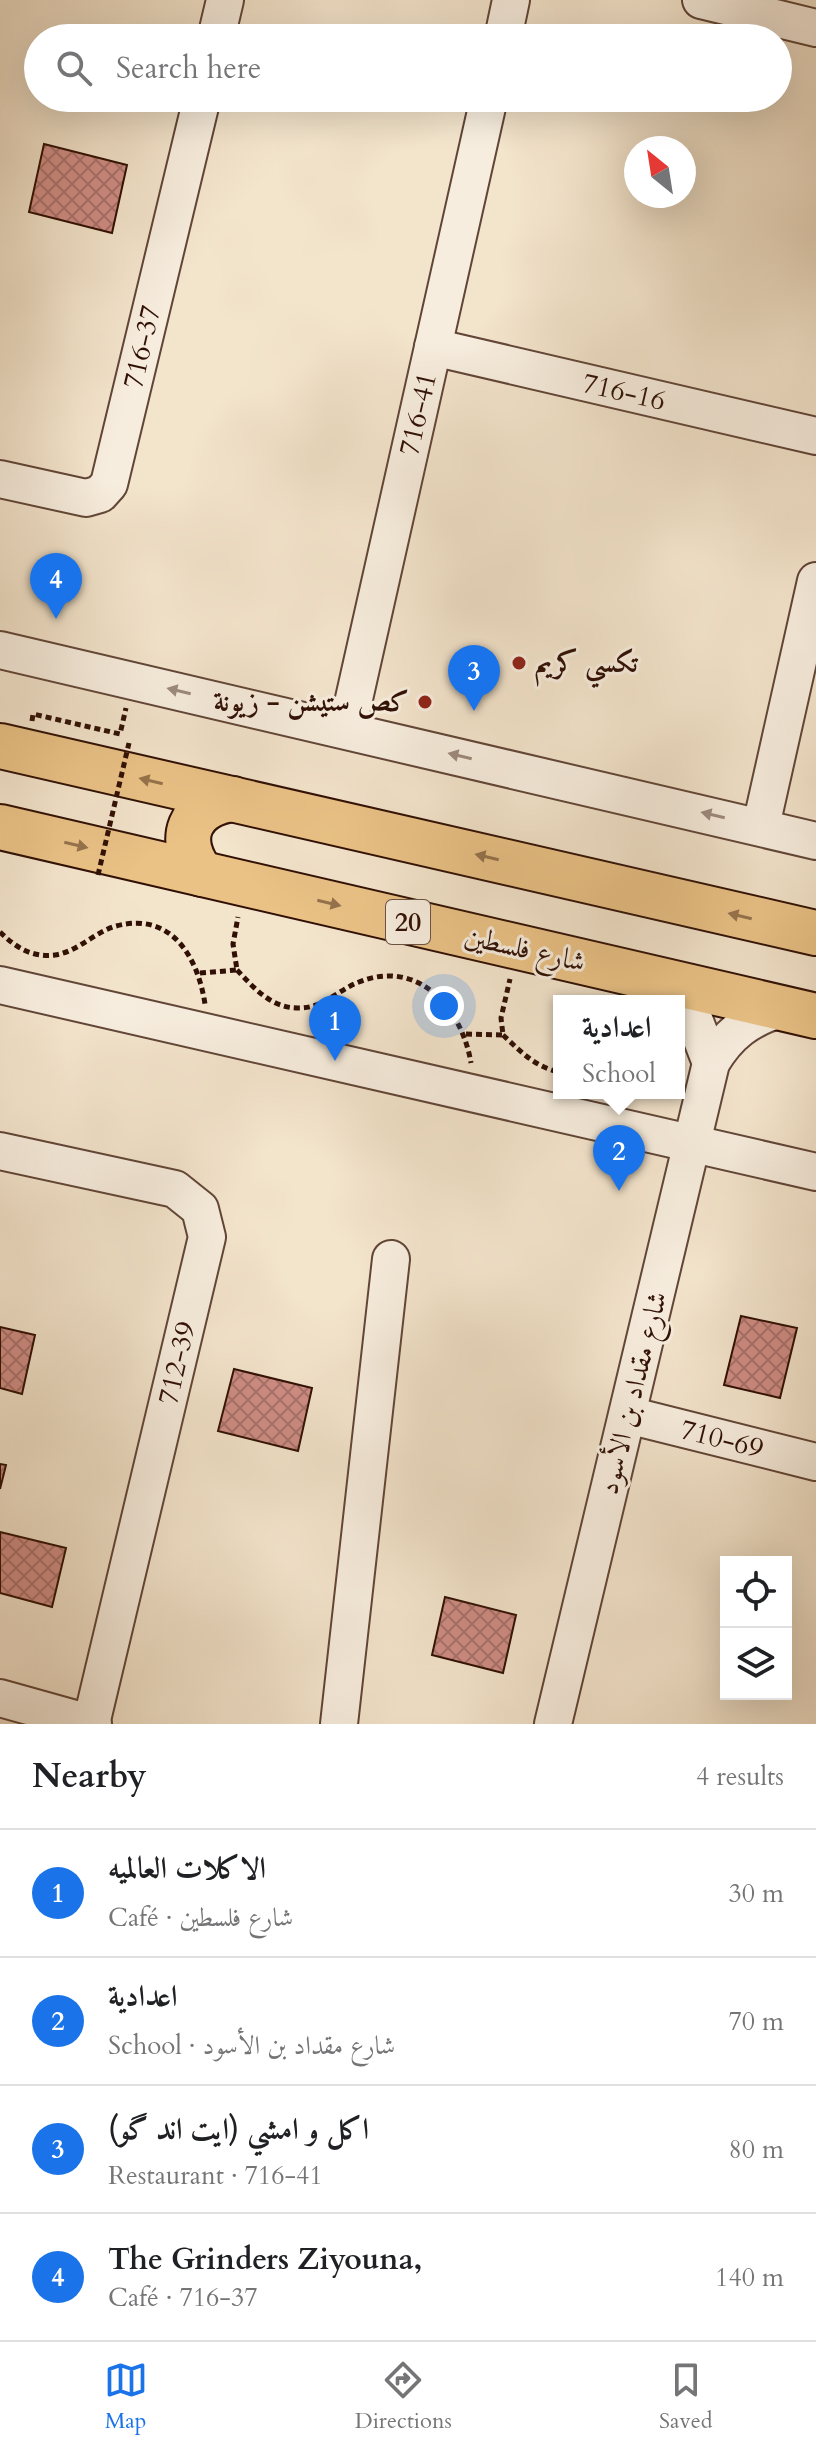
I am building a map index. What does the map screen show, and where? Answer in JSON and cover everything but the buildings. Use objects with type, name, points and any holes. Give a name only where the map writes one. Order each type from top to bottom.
[{"type":"main road","points":[[0,746],[816,933]]},
{"type":"main road","points":[[223,879],[191,860],[187,843],[190,826],[200,811],[215,802],[233,799]]},
{"type":"main road","name":"شارع فلسطين","points":[[0,827],[799,1013]]},
{"type":"street","points":[[219,24],[225,0]]},
{"type":"street","points":[[506,24],[511,0]]},
{"type":"street","points":[[701,0],[816,28]]},
{"type":"street","name":"716-37","points":[[0,479],[86,498],[100,494],[109,484],[199,112]]},
{"type":"street","name":"716-41","points":[[347,730],[486,112]]},
{"type":"street","name":"716-16","points":[[433,347],[816,436]]},
{"type":"street","points":[[761,826],[816,581]]},
{"type":"street","points":[[0,650],[816,841]]},
{"type":"street","points":[[671,982],[682,995]]},
{"type":"street","points":[[0,985],[816,1172]]},
{"type":"street","points":[[685,999],[711,1063]]},
{"type":"street","points":[[711,1063],[723,1043],[757,1016],[799,1013]]},
{"type":"street","name":"شارع مقداد بن الأسود","points":[[553,1724],[711,1063]]},
{"type":"street","name":"712-39","points":[[0,1151],[175,1189],[200,1209],[207,1237],[92,1724]]},
{"type":"street","points":[[339,1724],[391,1259]]},
{"type":"street","name":"710-69","points":[[628,1415],[816,1462]]},
{"type":"street","points":[[0,1698],[92,1724]]},
{"type":"path","points":[[98,875],[129,743]]},
{"type":"path","points":[[223,879],[237,970],[267,999],[296,1009],[327,1001],[346,988],[375,977],[414,981],[442,999],[466,1034],[472,1063],[466,1091]]},
{"type":"path","points":[[0,932],[17,948],[35,954],[56,955],[116,926],[140,924],[175,937],[200,973],[205,1003],[199,1030]]},
{"type":"path","points":[[517,947],[501,1018],[503,1035],[527,1058],[553,1071]]},
{"type":"path","points":[[200,973],[237,970]]},
{"type":"path","points":[[466,1034],[503,1035]]},
{"type":"place","name":"The Grinders Ziyouna,","points":[[56,619]]},
{"type":"place","name":"تكسي كريم","points":[[519,663]]},
{"type":"place","name":"كص ستيشن - زيونة","points":[[425,702]]},
{"type":"place","name":"اكل و امشي (ايت اند گو)","points":[[474,711]]},
{"type":"place","name":"الاكلات العالميه","points":[[335,1061]]},
{"type":"place","name":"اعدادية","points":[[619,1191]]}]
